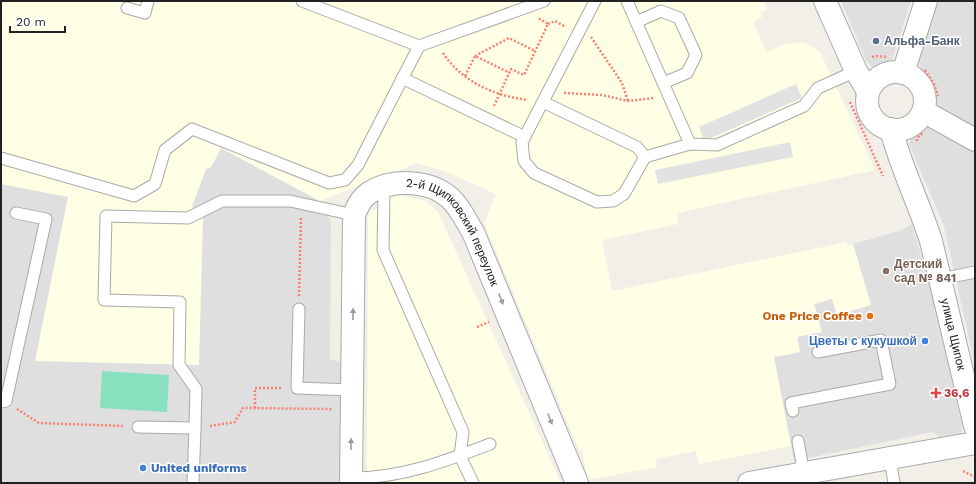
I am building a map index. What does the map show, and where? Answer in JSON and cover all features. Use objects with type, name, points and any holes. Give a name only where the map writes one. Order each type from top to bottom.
[{"type":"street","points":[[825,1],[855,69],[868,91],[868,108],[871,116],[879,124],[891,129],[901,129],[910,126],[929,112]]},
{"type":"street","points":[[868,91],[879,77],[895,72],[906,65],[926,1]]},
{"type":"street","points":[[906,65],[912,77],[918,83],[923,92],[929,112],[975,140]]},
{"type":"street","name":"улица Щипок","points":[[891,129],[898,155],[924,219],[941,279],[975,426]]},
{"type":"street","name":"2-й Щипковский переулок","points":[[351,480],[354,216],[358,204],[368,193],[381,186],[400,183],[419,184],[439,190],[451,198],[473,232],[577,483]]},
{"type":"street","points":[[753,483],[975,443]]},
{"type":"lane","points":[[127,8],[145,13],[148,1]]},
{"type":"lane","points":[[302,1],[419,46],[544,1]]},
{"type":"lane","points":[[595,1],[522,142],[524,161],[534,173],[597,202],[613,201],[624,194],[645,157],[690,144],[717,145],[804,106],[818,88],[855,69]]},
{"type":"lane","points":[[627,1],[690,144]]},
{"type":"lane","points":[[636,22],[661,11],[679,18],[696,55],[688,72],[663,83]]},
{"type":"lane","points":[[1,158],[134,196],[155,184],[165,150],[192,128],[329,183],[345,180],[358,165],[419,46]]},
{"type":"lane","points":[[402,78],[525,137]]},
{"type":"lane","points":[[543,102],[637,146],[645,157]]},
{"type":"lane","points":[[381,186],[384,194],[383,250],[464,432],[460,456],[473,483]]},
{"type":"lane","points":[[193,483],[196,388],[179,365],[180,302],[104,300],[106,216],[188,218],[222,201],[290,201],[354,216]]},
{"type":"lane","points":[[3,402],[46,220],[16,213]]},
{"type":"lane","points":[[941,279],[975,272]]},
{"type":"lane","points":[[299,309],[297,388],[352,390]]},
{"type":"lane","points":[[792,411],[791,403],[890,384],[881,340],[818,352]]},
{"type":"lane","points":[[138,426],[195,428]]},
{"type":"lane","points":[[798,441],[804,474]]},
{"type":"lane","points":[[351,480],[377,478],[433,466],[490,444]]},
{"type":"lane","points":[[890,459],[894,483]]},
{"type":"path","points":[[487,119],[511,69],[524,75],[548,24],[520,9]]},
{"type":"path","points":[[582,26],[599,47],[622,83],[628,101]]},
{"type":"path","points":[[465,76],[474,56],[509,38],[535,51]]},
{"type":"path","points":[[474,56],[510,73]]},
{"type":"path","points":[[884,178],[855,69],[876,56],[906,65],[934,84],[929,112],[917,138],[916,147]]},
{"type":"path","points":[[299,309],[302,204]]},
{"type":"path","points":[[477,327],[494,320]]},
{"type":"path","points":[[255,408],[255,388],[297,388]]},
{"type":"path","points":[[3,402],[38,423],[138,426]]},
{"type":"path","points":[[195,428],[235,422],[243,408],[335,409]]},
{"type":"path","points":[[963,471],[975,477]]},
{"type":"shaded area","points":[[1,1],[764,1],[767,9],[760,12],[762,17],[753,22],[766,52],[783,45],[799,42],[808,44],[820,52],[875,170],[677,213],[678,224],[602,240],[612,291],[847,242],[847,245],[853,244],[871,305],[837,315],[832,299],[814,304],[822,332],[797,337],[800,352],[774,357],[791,446],[699,464],[696,451],[656,459],[657,467],[588,480],[582,450],[579,450],[484,223],[496,194],[444,171],[417,163],[320,201],[221,148],[211,167],[206,169],[192,207],[203,218],[199,365],[35,361],[68,197],[1,184]]},
{"type":"shaded area","points":[[841,1],[911,1],[890,66],[876,68],[871,66],[866,60]]},
{"type":"shaded area","points":[[936,1],[975,1],[975,129],[933,104],[928,83],[920,68],[919,55]]},
{"type":"shaded area","points":[[796,84],[802,98],[704,141],[699,127]]},
{"type":"shaded area","points":[[927,125],[975,150],[975,366],[944,226],[909,144],[912,135]]},
{"type":"shaded area","points":[[790,142],[793,157],[658,184],[655,170]]},
{"type":"shaded area","points":[[221,148],[320,201],[331,222],[330,359],[342,363],[341,483],[1,483],[1,184],[68,196],[206,169],[211,167]]},
{"type":"shaded area","points":[[400,195],[426,201],[438,212],[561,483],[367,483],[368,218],[370,211],[390,205],[390,196]]},
{"type":"shaded area","points":[[912,224],[932,294],[962,425],[961,433],[940,437],[932,432],[794,461],[774,357],[800,352],[797,337],[814,304],[832,299],[837,315],[871,305],[853,244],[899,231]]},
{"type":"green space","points":[[102,371],[169,375],[167,412],[100,408]]},
{"type":"place","name":"Альфа-Банк","points":[[876,41]]},
{"type":"place","name":"Детский сад № 841","points":[[886,271]]},
{"type":"place","name":"One Price Coffee","points":[[870,316]]},
{"type":"place","name":"Цветы с кукушкой","points":[[925,341]]},
{"type":"place","name":"36,6","points":[[936,393]]},
{"type":"place","name":"United uniforms","points":[[143,468]]}]
